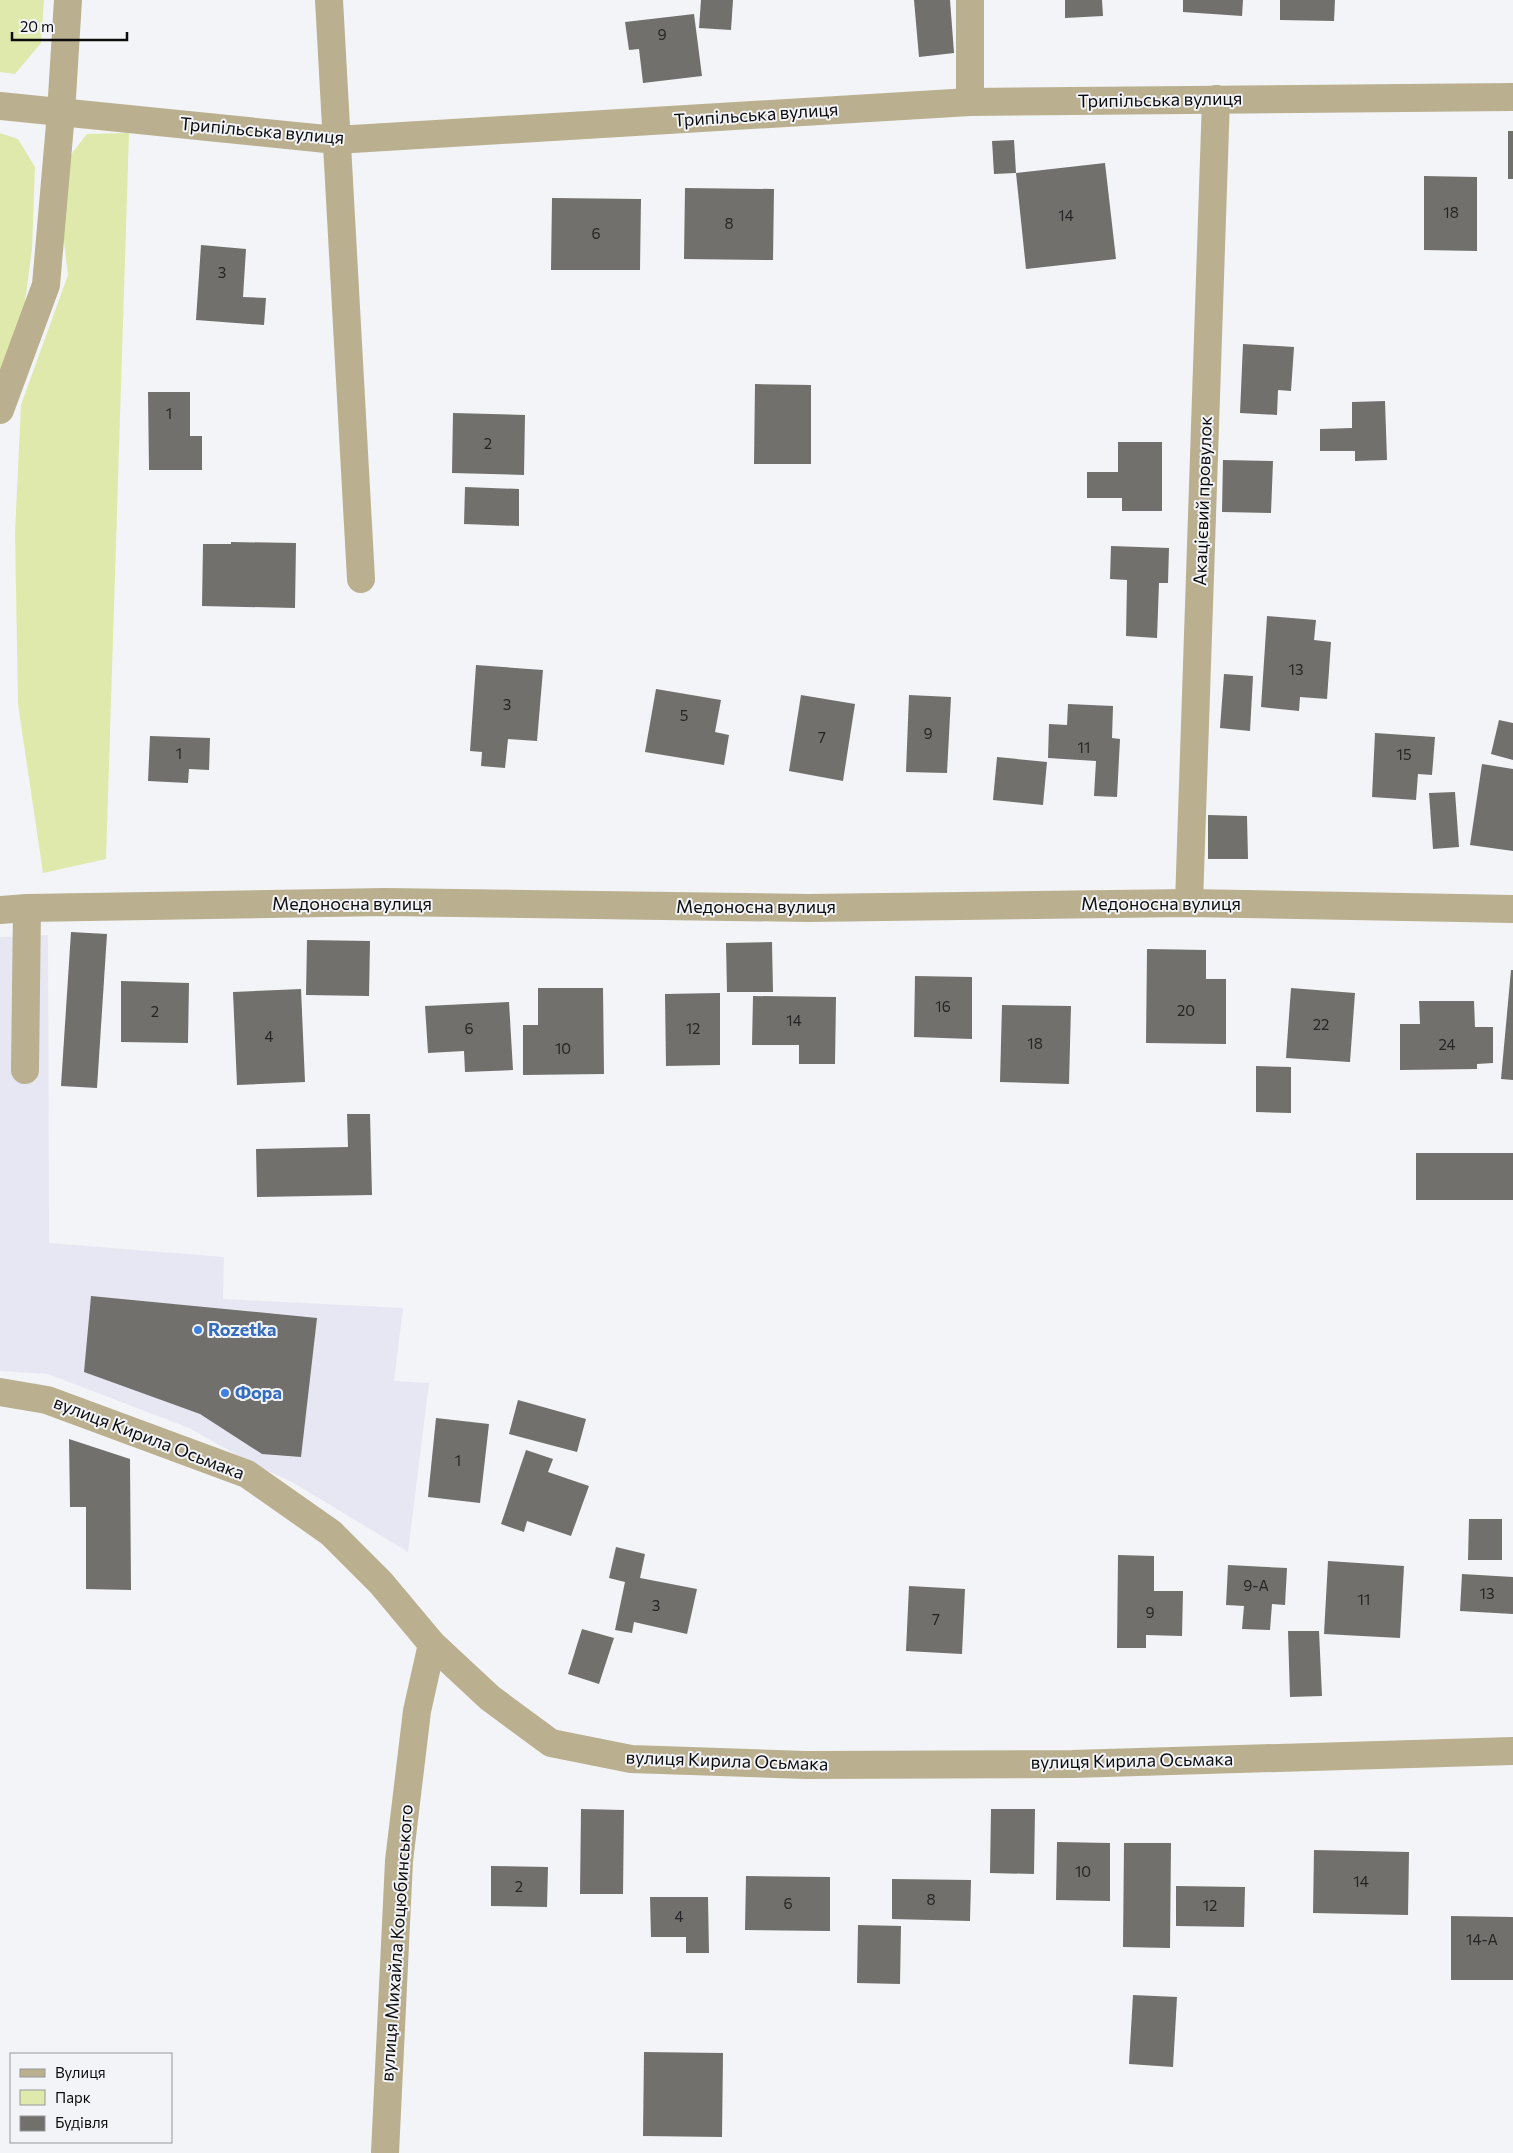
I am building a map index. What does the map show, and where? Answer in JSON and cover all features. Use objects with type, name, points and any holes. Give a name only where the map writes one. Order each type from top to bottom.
[{"type":"street","points":[[0,410],[46,285],[61,113],[68,0]]},
{"type":"street","points":[[329,0],[361,579]]},
{"type":"street","points":[[970,0],[970,102]]},
{"type":"street","name":"Трипільська вулиця","points":[[0,106],[336,140],[970,102],[1513,97]]},
{"type":"street","name":"Акацієвий провулок","points":[[1189,902],[1216,99]]},
{"type":"street","name":"Медоносна вулиця","points":[[0,910],[385,902],[808,908],[1189,902],[1513,909]]},
{"type":"street","points":[[26,1070],[27,908]]},
{"type":"street","name":"вулиця Кирила Осьмака","points":[[0,1392],[47,1400],[247,1474],[331,1532],[381,1583],[432,1644],[490,1698],[551,1743],[631,1759],[804,1765],[1072,1764],[1513,1751]]},
{"type":"street","name":"вулиця Михайла Коцюбинського","points":[[385,2153],[399,1861],[417,1711],[432,1644]]},
{"type":"shaded area","points":[[48,935],[49,1243],[224,1257],[223,1299],[403,1308],[394,1381],[429,1383],[408,1552],[292,1482],[255,1465],[189,1428],[48,1374],[0,1371],[0,937]]},
{"type":"green space","points":[[0,0],[44,0],[41,43],[15,74],[0,72]]},
{"type":"green space","points":[[0,133],[18,139],[35,167],[32,249],[22,324],[0,374]]},
{"type":"green space","points":[[129,133],[106,859],[43,873],[18,704],[15,533],[21,405],[68,275],[59,201],[69,157],[87,134]]},
{"type":"building","points":[[701,0],[733,0],[731,30],[699,28]]},
{"type":"building","points":[[914,0],[950,0],[954,53],[919,57]]},
{"type":"building","points":[[1065,0],[1102,0],[1103,16],[1065,18]]},
{"type":"building","points":[[1183,0],[1243,0],[1242,16],[1183,12]]},
{"type":"building","points":[[1280,0],[1335,0],[1334,21],[1280,20]]},
{"type":"building","points":[[694,14],[702,76],[643,83],[639,49],[629,50],[625,22]]},
{"type":"building","points":[[1508,131],[1513,131],[1513,179],[1508,179]]},
{"type":"building","points":[[1014,140],[1016,173],[994,174],[992,141]]},
{"type":"building","points":[[1105,163],[1116,259],[1026,269],[1016,173]]},
{"type":"building","points":[[1424,176],[1477,177],[1477,251],[1424,250]]},
{"type":"building","points":[[685,188],[774,189],[773,260],[684,259]]},
{"type":"building","points":[[552,198],[641,199],[640,270],[551,270]]},
{"type":"building","points":[[201,245],[246,249],[243,297],[266,298],[264,325],[196,320]]},
{"type":"building","points":[[1243,344],[1294,347],[1291,391],[1278,390],[1277,415],[1240,413]]},
{"type":"building","points":[[755,384],[811,385],[811,464],[754,464]]},
{"type":"building","points":[[148,392],[190,392],[190,436],[202,436],[202,470],[149,470]]},
{"type":"building","points":[[1385,401],[1387,460],[1355,461],[1355,451],[1320,451],[1320,429],[1352,428],[1352,402]]},
{"type":"building","points":[[453,413],[525,415],[524,475],[452,473]]},
{"type":"building","points":[[1118,442],[1162,442],[1162,511],[1122,511],[1122,498],[1087,498],[1087,472],[1118,472]]},
{"type":"building","points":[[1223,460],[1273,461],[1271,513],[1222,512]]},
{"type":"building","points":[[465,487],[519,489],[519,526],[464,524]]},
{"type":"building","points":[[231,542],[296,543],[295,608],[202,606],[203,544],[231,544]]},
{"type":"building","points":[[1111,546],[1169,548],[1168,583],[1159,583],[1157,638],[1126,636],[1127,580],[1110,579]]},
{"type":"building","points":[[1267,616],[1316,620],[1314,640],[1331,642],[1327,699],[1300,697],[1299,711],[1261,707]]},
{"type":"building","points":[[476,665],[543,670],[537,741],[508,739],[505,768],[481,766],[482,752],[470,751]]},
{"type":"building","points":[[1224,674],[1253,676],[1250,731],[1220,728]]},
{"type":"building","points":[[656,689],[721,700],[715,732],[729,735],[724,765],[645,752]]},
{"type":"building","points":[[801,695],[855,704],[843,781],[789,771]]},
{"type":"building","points":[[909,695],[951,697],[947,773],[906,772]]},
{"type":"building","points":[[1068,704],[1113,706],[1112,738],[1120,739],[1117,797],[1094,796],[1096,761],[1048,758],[1049,724],[1067,725]]},
{"type":"building","points":[[1499,720],[1513,723],[1513,760],[1491,754]]},
{"type":"building","points":[[1375,733],[1435,737],[1432,775],[1418,774],[1416,800],[1372,797]]},
{"type":"building","points":[[150,736],[210,738],[209,770],[189,769],[188,783],[148,781]]},
{"type":"building","points":[[997,757],[1047,762],[1043,805],[993,800]]},
{"type":"building","points":[[1482,764],[1513,769],[1513,851],[1470,845]]},
{"type":"building","points":[[1455,792],[1459,847],[1433,849],[1429,793]]},
{"type":"building","points":[[1208,815],[1247,816],[1248,859],[1208,859]]},
{"type":"building","points":[[71,932],[107,934],[97,1088],[61,1086]]},
{"type":"building","points":[[307,940],[370,941],[369,996],[306,995]]},
{"type":"building","points":[[772,942],[773,992],[727,992],[726,943]]},
{"type":"building","points":[[1147,949],[1206,950],[1206,979],[1226,979],[1226,1044],[1146,1043]]},
{"type":"building","points":[[1511,970],[1513,970],[1513,1080],[1501,1079]]},
{"type":"building","points":[[915,976],[972,977],[972,1039],[914,1037]]},
{"type":"building","points":[[121,981],[189,983],[188,1043],[121,1042]]},
{"type":"building","points":[[538,988],[603,988],[604,1074],[523,1075],[523,1025],[538,1025]]},
{"type":"building","points":[[1291,988],[1355,993],[1350,1062],[1286,1058]]},
{"type":"building","points":[[301,989],[305,1082],[237,1085],[233,992]]},
{"type":"building","points":[[720,993],[720,1065],[666,1066],[665,994]]},
{"type":"building","points":[[753,996],[836,997],[835,1064],[799,1064],[799,1045],[752,1045]]},
{"type":"building","points":[[1419,1001],[1474,1001],[1475,1027],[1493,1027],[1493,1063],[1477,1064],[1477,1069],[1400,1070],[1400,1024],[1420,1024]]},
{"type":"building","points":[[509,1002],[513,1070],[465,1072],[464,1051],[428,1053],[425,1006]]},
{"type":"building","points":[[1002,1005],[1071,1006],[1069,1084],[1000,1082]]},
{"type":"building","points":[[1256,1066],[1291,1067],[1291,1113],[1256,1112]]},
{"type":"building","points":[[347,1114],[370,1114],[372,1195],[257,1197],[256,1149],[348,1147]]},
{"type":"building","points":[[1416,1153],[1513,1153],[1513,1200],[1416,1200]]},
{"type":"building","name":"Фора","points":[[91,1296],[317,1318],[301,1457],[262,1454],[200,1414],[84,1372]]},
{"type":"building","points":[[518,1400],[586,1419],[577,1452],[509,1434]]},
{"type":"building","points":[[436,1418],[489,1424],[480,1503],[428,1497]]},
{"type":"building","points":[[69,1439],[130,1459],[131,1590],[86,1589],[86,1507],[70,1507]]},
{"type":"building","points":[[526,1450],[553,1459],[548,1472],[589,1486],[571,1536],[527,1521],[524,1532],[501,1524]]},
{"type":"building","points":[[1469,1519],[1502,1519],[1502,1560],[1468,1560]]},
{"type":"building","points":[[616,1547],[645,1554],[640,1578],[697,1589],[687,1634],[634,1622],[632,1633],[615,1630],[625,1582],[609,1578]]},
{"type":"building","points":[[1118,1555],[1154,1556],[1154,1591],[1183,1591],[1182,1636],[1146,1635],[1146,1648],[1117,1648]]},
{"type":"building","points":[[1328,1561],[1404,1566],[1400,1638],[1324,1634]]},
{"type":"building","points":[[1228,1565],[1287,1568],[1285,1605],[1272,1604],[1270,1630],[1242,1629],[1244,1606],[1226,1605]]},
{"type":"building","points":[[1462,1574],[1513,1577],[1513,1614],[1460,1611]]},
{"type":"building","points":[[909,1586],[965,1589],[962,1654],[906,1651]]},
{"type":"building","points":[[582,1629],[614,1638],[599,1684],[568,1674]]},
{"type":"building","points":[[1288,1631],[1319,1631],[1322,1696],[1290,1697]]},
{"type":"building","points":[[581,1809],[624,1810],[623,1894],[580,1894]]},
{"type":"building","points":[[991,1809],[1035,1809],[1034,1874],[990,1873]]},
{"type":"building","points":[[1057,1842],[1110,1843],[1110,1901],[1056,1900]]},
{"type":"building","points":[[1124,1843],[1171,1843],[1170,1948],[1123,1947]]},
{"type":"building","points":[[1314,1850],[1409,1852],[1408,1915],[1313,1913]]},
{"type":"building","points":[[491,1866],[548,1867],[547,1907],[491,1906]]},
{"type":"building","points":[[746,1876],[830,1877],[830,1931],[745,1930]]},
{"type":"building","points":[[892,1879],[971,1880],[970,1921],[892,1919]]},
{"type":"building","points":[[1176,1886],[1245,1887],[1244,1927],[1176,1926]]},
{"type":"building","points":[[650,1897],[708,1897],[709,1953],[686,1953],[686,1937],[651,1937]]},
{"type":"building","points":[[1451,1916],[1513,1917],[1513,1980],[1451,1980]]},
{"type":"building","points":[[858,1925],[901,1926],[900,1984],[857,1983]]},
{"type":"building","points":[[1133,1995],[1177,1997],[1173,2067],[1129,2064]]},
{"type":"building","points":[[644,2052],[723,2053],[722,2137],[643,2136]]},
{"type":"place","name":"Rozetka","points":[[198,1330]]},
{"type":"place","name":"Фора","points":[[225,1393]]}]
